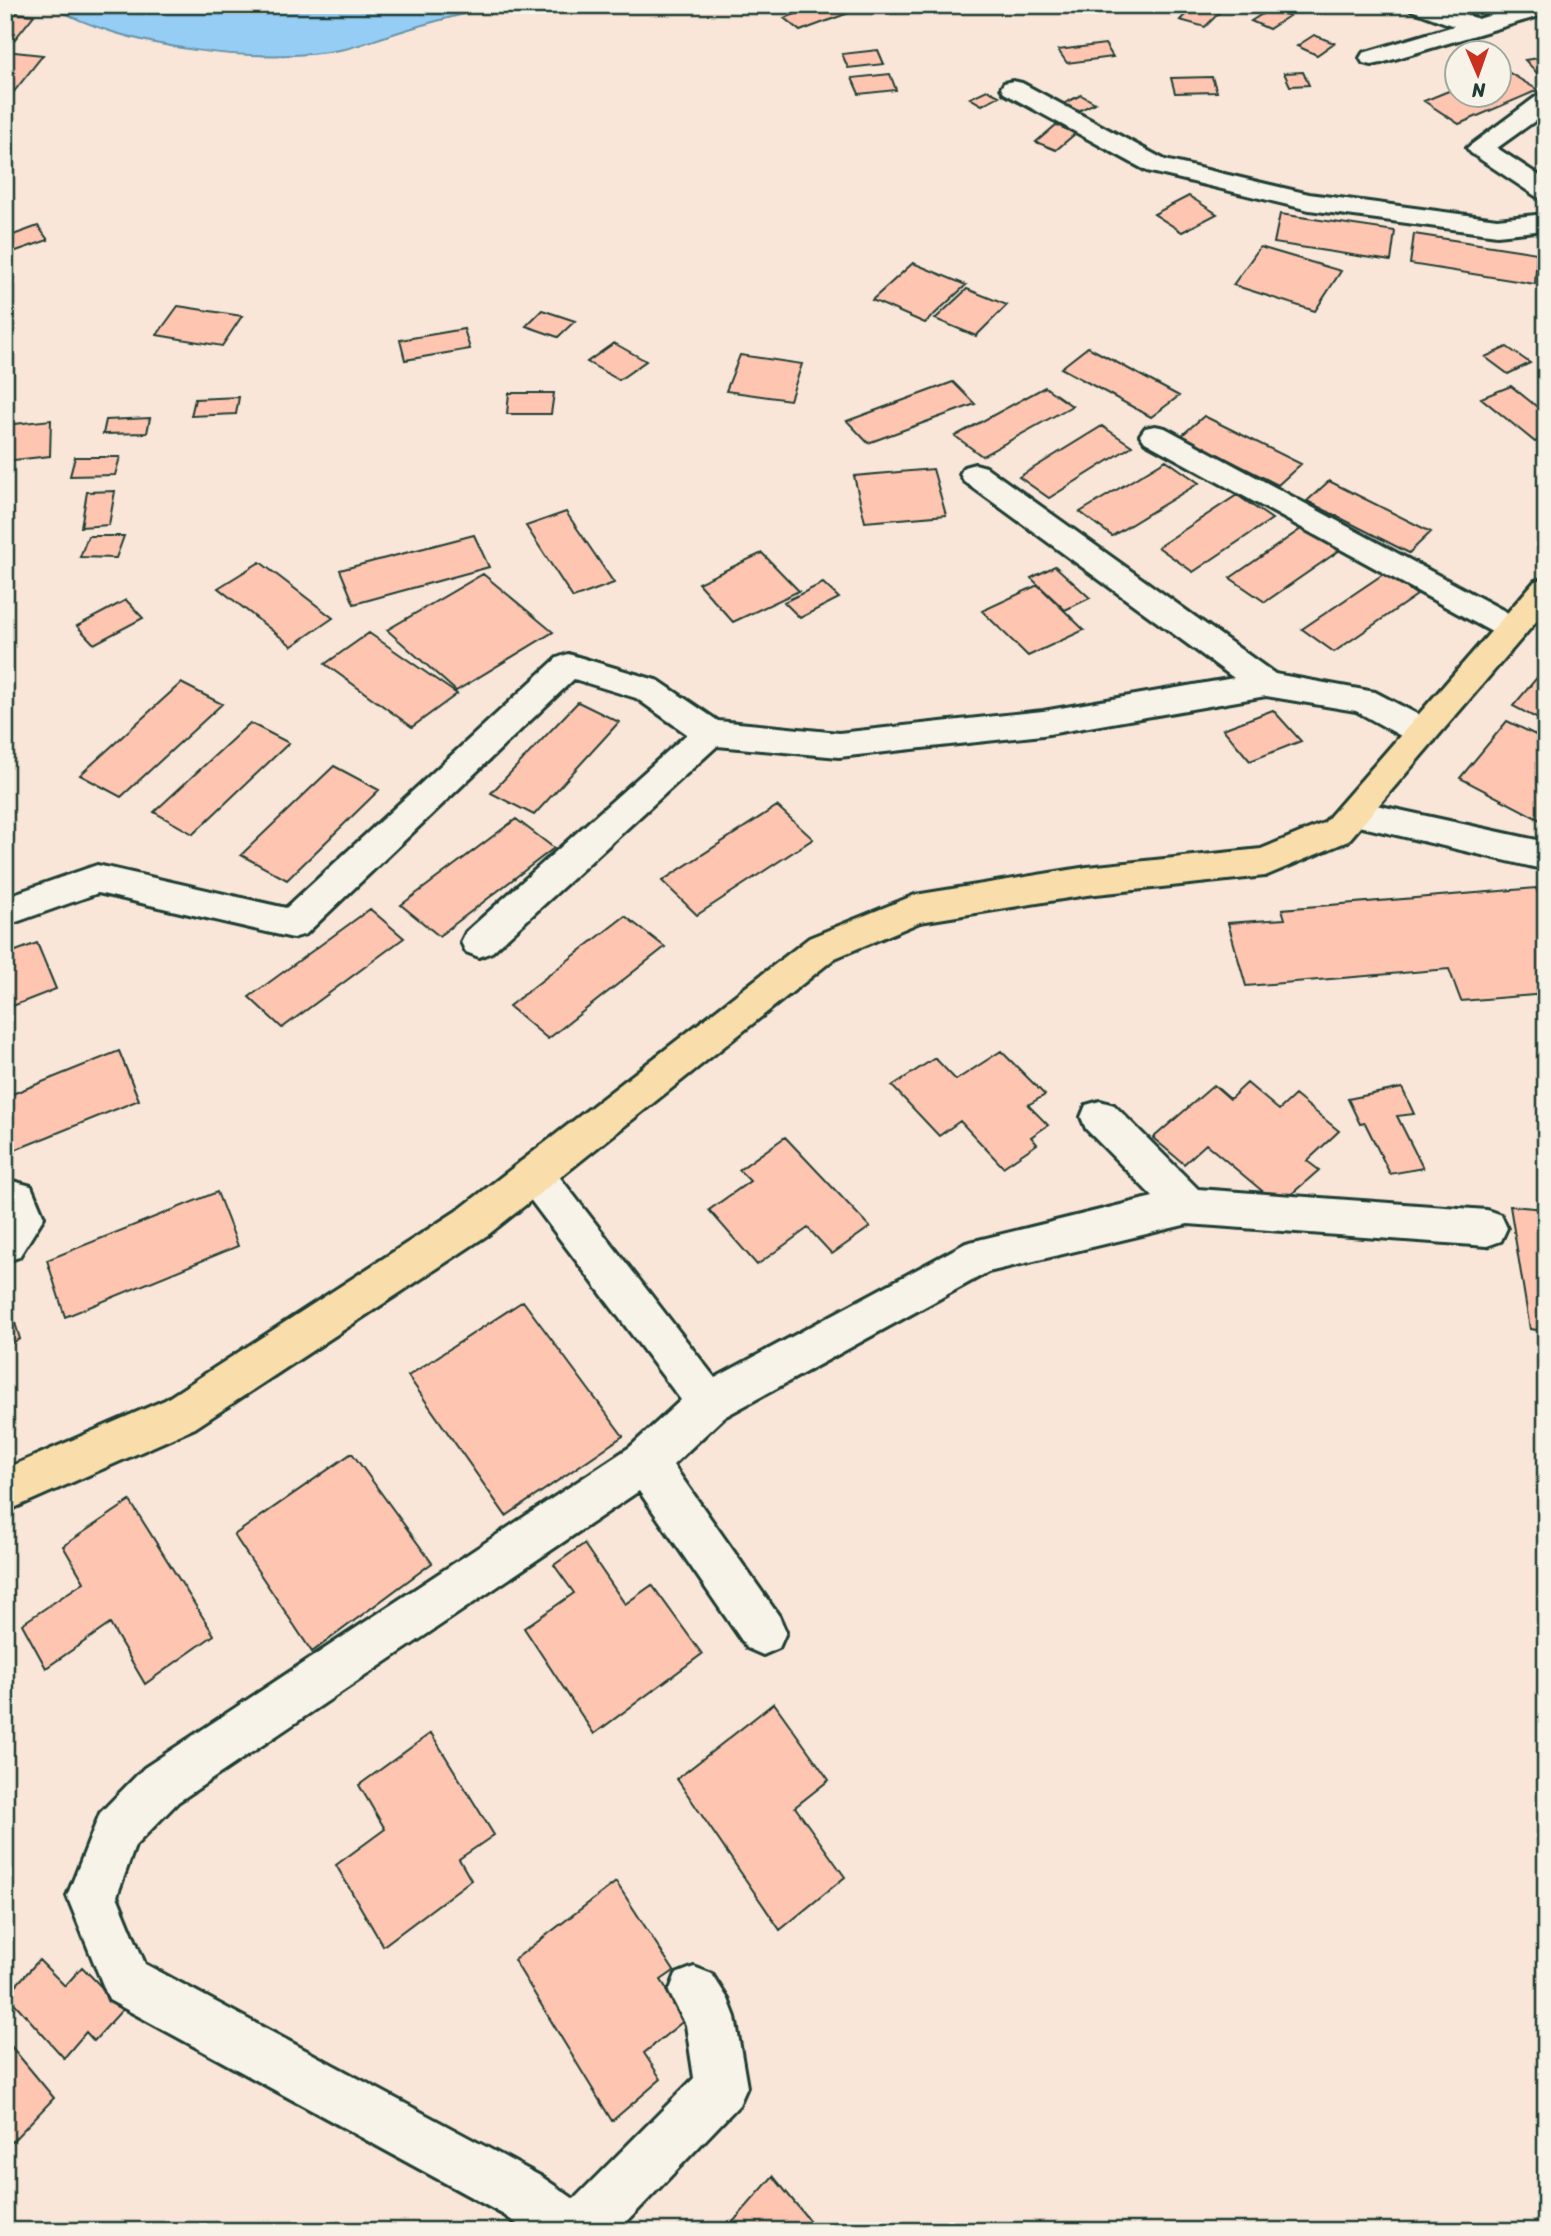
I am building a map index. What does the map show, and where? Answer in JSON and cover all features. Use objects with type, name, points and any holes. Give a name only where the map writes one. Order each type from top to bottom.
[{"type":"main road","points":[[5,1491],[180,1414],[475,1222],[822,948],[915,909],[1087,881],[1265,862],[1336,832],[1546,589]]},
{"type":"street","points":[[1419,5],[1477,27]]},
{"type":"street","points":[[1372,58],[1546,7]]},
{"type":"street","points":[[1013,88],[1156,166],[1309,202],[1497,227],[1546,222]]},
{"type":"street","points":[[1546,101],[1480,148],[1546,192]]},
{"type":"street","points":[[1155,435],[1512,629]]},
{"type":"street","points":[[975,474],[1266,684]]},
{"type":"street","points":[[5,912],[97,879],[293,924],[568,666],[647,689],[709,733],[839,745],[1043,723],[1266,684],[1363,700],[1422,732]]},
{"type":"street","points":[[479,942],[709,733]]},
{"type":"street","points":[[1353,813],[1546,856]]},
{"type":"street","points":[[1100,1117],[1188,1206]]},
{"type":"street","points":[[534,1174],[709,1403]]},
{"type":"street","points":[[5,1196],[18,1198],[24,1217],[5,1244]]},
{"type":"street","points":[[574,2231],[523,2196],[127,1982],[92,1896],[117,1830],[161,1785],[645,1462],[709,1403],[980,1256],[1188,1206],[1487,1228]]},
{"type":"street","points":[[645,1462],[763,1632]]},
{"type":"street","points":[[581,2231],[721,2087],[710,2017],[694,1992]]},
{"type":"water","points":[[50,5],[510,5],[438,20],[345,49],[312,54],[274,55],[194,50],[153,43],[115,33]]},
{"type":"building","points":[[822,5],[834,5],[846,14],[800,31],[784,18]]},
{"type":"building","points":[[1195,5],[1221,11],[1205,27],[1180,20]]},
{"type":"building","points":[[1482,5],[1512,5],[1494,12]]},
{"type":"building","points":[[1272,8],[1289,16],[1269,29],[1251,21]]},
{"type":"building","points":[[5,12],[34,15],[7,49],[5,48]]},
{"type":"building","points":[[1314,35],[1334,43],[1317,55],[1297,46]]},
{"type":"building","points":[[1105,44],[1113,57],[1067,63],[1058,50]]},
{"type":"building","points":[[878,50],[884,64],[848,68],[842,54]]},
{"type":"building","points":[[5,51],[43,55],[5,103]]},
{"type":"building","points":[[1546,57],[1546,83],[1525,60]]},
{"type":"building","points":[[1303,72],[1309,85],[1290,86],[1284,73]]},
{"type":"building","points":[[890,74],[896,90],[859,94],[852,78]]},
{"type":"building","points":[[1512,74],[1538,90],[1512,101]]},
{"type":"building","points":[[1212,77],[1217,92],[1175,93],[1171,78]]},
{"type":"building","points":[[987,90],[999,96],[982,105],[970,98]]},
{"type":"building","points":[[1442,94],[1442,108],[1496,108],[1459,124],[1424,101]]},
{"type":"building","points":[[1081,95],[1095,103],[1076,112],[1063,104]]},
{"type":"building","points":[[1056,125],[1076,133],[1056,150],[1036,142]]},
{"type":"building","points":[[10,187],[11,208],[5,209],[5,188]]},
{"type":"building","points":[[1189,196],[1217,214],[1182,232],[1154,214]]},
{"type":"building","points":[[1280,214],[1395,231],[1391,261],[1274,243]]},
{"type":"building","points":[[38,226],[48,240],[13,252],[5,242],[5,238]]},
{"type":"building","points":[[1414,234],[1537,253],[1535,284],[1410,264]]},
{"type":"building","points":[[1260,247],[1341,271],[1315,311],[1233,285]]},
{"type":"building","points":[[913,263],[966,285],[925,323],[872,300]]},
{"type":"building","points":[[967,289],[1007,305],[976,336],[935,319]]},
{"type":"building","points":[[178,306],[242,316],[222,346],[157,335]]},
{"type":"building","points":[[542,310],[575,321],[558,337],[526,326]]},
{"type":"building","points":[[464,329],[470,349],[405,360],[400,340]]},
{"type":"building","points":[[614,343],[646,361],[619,380],[587,362]]},
{"type":"building","points":[[1088,347],[1179,396],[1151,417],[1061,368]]},
{"type":"building","points":[[1507,347],[1530,363],[1508,374],[1485,357]]},
{"type":"building","points":[[740,355],[802,364],[790,400],[726,391]]},
{"type":"building","points":[[953,382],[975,404],[868,443],[847,421]]},
{"type":"building","points":[[1511,386],[1546,414],[1546,437],[1535,442],[1481,398]]},
{"type":"building","points":[[1045,387],[1072,406],[982,456],[955,436]]},
{"type":"building","points":[[509,393],[554,393],[551,414],[507,414]]},
{"type":"building","points":[[239,397],[236,414],[191,416],[195,399]]},
{"type":"building","points":[[1204,416],[1301,464],[1278,485],[1181,436]]},
{"type":"building","points":[[150,418],[147,433],[103,434],[106,420]]},
{"type":"building","points":[[51,420],[50,456],[5,461],[5,425]]},
{"type":"building","points":[[1102,426],[1132,446],[1049,498],[1019,477]]},
{"type":"building","points":[[75,457],[120,457],[115,475],[70,476]]},
{"type":"building","points":[[1166,460],[1199,483],[1112,536],[1080,512]]},
{"type":"building","points":[[933,469],[946,515],[865,522],[854,476]]},
{"type":"building","points":[[1329,481],[1431,532],[1409,553],[1307,501]]},
{"type":"building","points":[[115,491],[109,525],[81,527],[87,492]]},
{"type":"building","points":[[1237,495],[1272,519],[1193,572],[1158,547]]},
{"type":"building","points":[[566,512],[614,583],[573,598],[526,526]]},
{"type":"building","points":[[1304,527],[1340,550],[1265,602],[1230,578]]},
{"type":"building","points":[[474,535],[489,567],[354,604],[340,570]]},
{"type":"building","points":[[88,536],[124,536],[116,558],[80,557]]},
{"type":"building","points":[[762,553],[799,591],[733,622],[698,583]]},
{"type":"building","points":[[260,562],[333,618],[292,646],[218,588]]},
{"type":"building","points":[[1055,566],[1090,598],[1065,610],[1031,578]]},
{"type":"building","points":[[1385,573],[1417,595],[1334,652],[1302,629]]},
{"type":"building","points":[[483,574],[553,632],[456,691],[387,630]]},
{"type":"building","points":[[823,583],[839,598],[800,618],[784,602]]},
{"type":"building","points":[[1038,585],[1084,630],[1028,656],[982,611]]},
{"type":"building","points":[[126,600],[143,618],[94,644],[77,626]]},
{"type":"building","points":[[369,633],[457,694],[412,727],[325,664]]},
{"type":"building","points":[[1546,667],[1546,723],[1513,706]]},
{"type":"building","points":[[181,683],[222,704],[121,797],[80,775]]},
{"type":"building","points":[[578,702],[619,722],[534,815],[491,793]]},
{"type":"building","points":[[1273,710],[1301,741],[1250,761],[1223,729]]},
{"type":"building","points":[[1507,721],[1546,740],[1546,823],[1460,778]]},
{"type":"building","points":[[250,723],[289,743],[193,834],[154,812]]},
{"type":"building","points":[[334,766],[379,790],[287,880],[241,855]]},
{"type":"building","points":[[777,806],[813,839],[697,915],[662,881]]},
{"type":"building","points":[[516,819],[554,848],[439,936],[401,905]]},
{"type":"building","points":[[1536,888],[1546,912],[1546,994],[1461,1001],[1449,969],[1246,986],[1228,923],[1285,919],[1282,909]]},
{"type":"building","points":[[370,909],[404,938],[282,1028],[249,997]]},
{"type":"building","points":[[625,916],[665,947],[548,1039],[509,1006]]},
{"type":"building","points":[[37,943],[56,989],[5,1009],[5,955]]},
{"type":"building","points":[[119,1051],[139,1100],[5,1154],[5,1097]]},
{"type":"building","points":[[1001,1051],[1045,1095],[1028,1105],[1048,1125],[1031,1137],[1037,1144],[1003,1167],[960,1121],[939,1136],[892,1086],[935,1058],[956,1080]]},
{"type":"building","points":[[1247,1083],[1279,1110],[1295,1095],[1339,1131],[1307,1161],[1319,1170],[1279,1205],[1206,1144],[1184,1164],[1153,1138],[1214,1085],[1230,1099]]},
{"type":"building","points":[[1402,1088],[1414,1114],[1397,1116],[1423,1168],[1390,1174],[1365,1123],[1360,1124],[1348,1099]]},
{"type":"building","points":[[785,1137],[870,1227],[832,1254],[808,1228],[757,1265],[709,1210],[750,1181],[739,1170]]},
{"type":"building","points":[[217,1192],[238,1246],[65,1317],[47,1260]]},
{"type":"building","points":[[1510,1206],[1546,1209],[1546,1331],[1530,1329]]},
{"type":"building","points":[[5,1290],[20,1339],[5,1346]]},
{"type":"building","points":[[523,1301],[623,1436],[506,1516],[408,1376]]},
{"type":"building","points":[[352,1453],[432,1563],[312,1652],[234,1535]]},
{"type":"building","points":[[130,1501],[214,1635],[145,1684],[110,1624],[46,1668],[22,1624],[84,1582],[63,1546]]},
{"type":"building","points":[[584,1544],[625,1604],[652,1585],[702,1654],[594,1734],[524,1628],[574,1593],[554,1565]]},
{"type":"building","points":[[774,1703],[829,1780],[795,1807],[845,1877],[780,1930],[677,1779]]},
{"type":"building","points":[[431,1733],[494,1835],[459,1859],[471,1880],[383,1946],[336,1865],[385,1829],[359,1785]]},
{"type":"building","points":[[616,1882],[674,1971],[661,1980],[686,2019],[644,2053],[661,2079],[612,2121],[514,1960]]},
{"type":"building","points":[[39,1960],[65,1986],[82,1967],[123,2009],[94,2041],[86,2032],[64,2058],[7,1995]]},
{"type":"building","points":[[5,2039],[54,2098],[5,2149]]},
{"type":"building","points":[[773,2176],[818,2231],[725,2231]]}]
